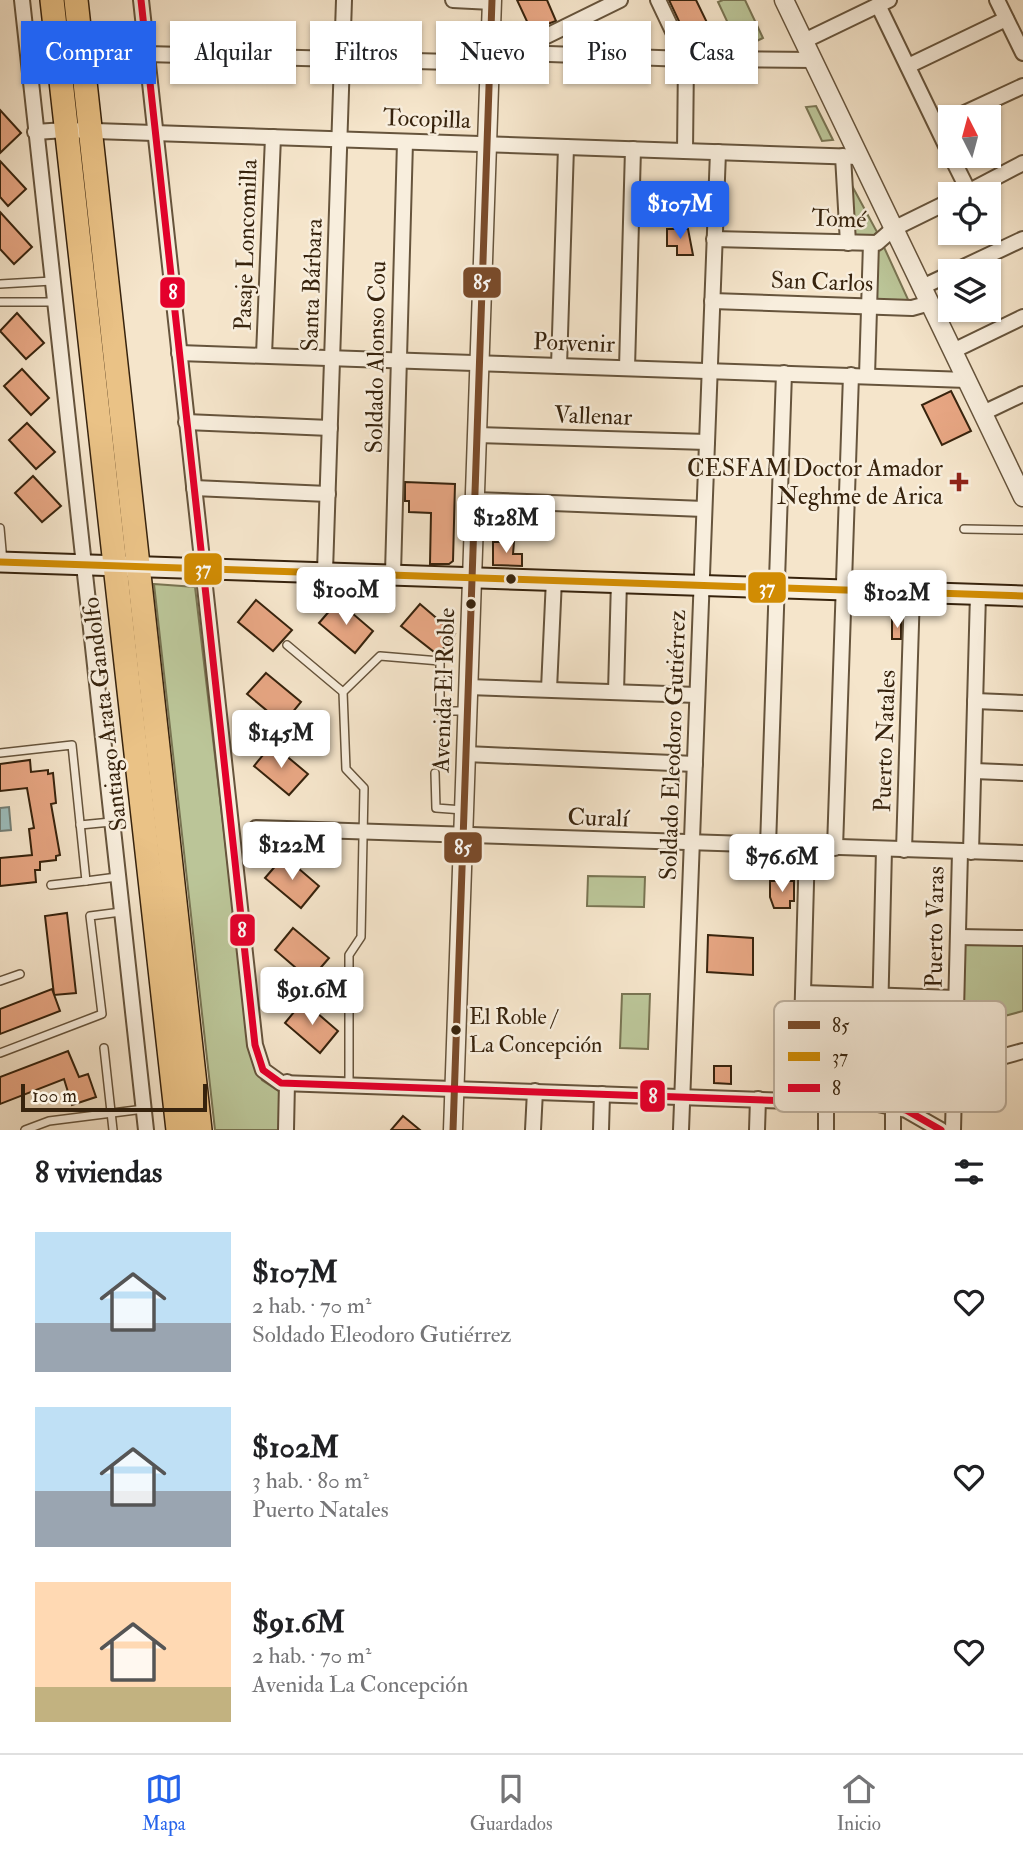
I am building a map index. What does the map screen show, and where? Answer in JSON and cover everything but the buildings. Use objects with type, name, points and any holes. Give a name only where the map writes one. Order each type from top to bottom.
[{"type":"main road","name":"Santiago Arata Gandolfo","points":[[52,0],[178,1130]]},
{"type":"main road","name":"Santiago Arata Gandolfo","points":[[76,0],[200,1130]]},
{"type":"main road","points":[[2,562],[1023,596]]},
{"type":"street","name":"Santiago Arata Gandolfo","points":[[22,0],[146,1130]]},
{"type":"street","points":[[141,0],[143,21]]},
{"type":"street","name":"Santa Bárbara","points":[[343,21],[344,0]]},
{"type":"street","points":[[453,0],[492,1]]},
{"type":"street","points":[[549,35],[620,0]]},
{"type":"street","points":[[658,0],[668,21]]},
{"type":"street","points":[[784,0],[813,60],[851,156],[893,229],[983,413],[1018,472],[1023,497]]},
{"type":"street","points":[[997,0],[1023,53]]},
{"type":"street","name":"Avenida El Roble","points":[[491,21],[492,1]]},
{"type":"street","points":[[804,41],[883,3],[908,66],[938,114]]},
{"type":"street","points":[[908,66],[1006,19]]},
{"type":"street","points":[[156,54],[310,58]]},
{"type":"street","points":[[549,55],[665,58]]},
{"type":"street","points":[[758,60],[813,60]]},
{"type":"street","points":[[149,84],[255,1045],[263,1070],[281,1083],[774,1100]]},
{"type":"street","name":"Santa Bárbara","points":[[325,571],[341,84]]},
{"type":"street","name":"Avenida El Roble","points":[[453,1130],[489,84]]},
{"type":"street","points":[[685,151],[686,84]]},
{"type":"street","points":[[982,105],[1023,86]]},
{"type":"street","name":"Tocopilla","points":[[35,132],[66,130],[851,156]]},
{"type":"street","name":"Pasaje Loncomilla","points":[[264,355],[273,137]]},
{"type":"street","name":"Soldado Alonso Cou","points":[[393,573],[404,142]]},
{"type":"street","points":[[559,366],[566,147]]},
{"type":"street","points":[[627,368],[633,149]]},
{"type":"street","name":"Soldado Eleodoro Gutiérrez","points":[[681,1130],[718,152]]},
{"type":"street","points":[[848,243],[851,156]]},
{"type":"street","points":[[987,182],[1023,163]]},
{"type":"street","name":"Tomé","points":[[714,239],[877,243],[893,229],[938,207]]},
{"type":"street","points":[[980,259],[1023,239]]},
{"type":"street","points":[[867,376],[871,243]]},
{"type":"street","name":"San Carlos","points":[[712,300],[912,308],[938,284]]},
{"type":"street","points":[[953,351],[1023,317]]},
{"type":"street","name":"Porvenir","points":[[179,353],[967,380]]},
{"type":"street","points":[[768,846],[784,373]]},
{"type":"street","points":[[835,848],[851,375]]},
{"type":"street","points":[[983,413],[1023,394]]},
{"type":"street","points":[[187,422],[330,428]]},
{"type":"street","name":"Vallenar","points":[[477,435],[707,442]]},
{"type":"street","points":[[194,488],[328,494]]},
{"type":"street","points":[[475,500],[704,509]]},
{"type":"street","points":[[549,689],[554,579]]},
{"type":"street","points":[[616,692],[619,581]]},
{"type":"street","name":"Puerto Natales","points":[[904,850],[912,592]]},
{"type":"street","name":"Puerto Varas","points":[[956,1001],[958,937],[974,771],[978,594]]},
{"type":"street","points":[[468,687],[697,695]]},
{"type":"street","points":[[975,701],[1023,703]]},
{"type":"street","points":[[466,754],[695,764]]},
{"type":"street","points":[[974,771],[1023,772]]},
{"type":"street","name":"Curalí","points":[[256,828],[463,837],[1023,853]]},
{"type":"street","points":[[803,1001],[807,847]]},
{"type":"street","points":[[880,1001],[884,849]]},
{"type":"street","points":[[958,937],[1023,938]]},
{"type":"street","points":[[803,993],[956,998]]},
{"type":"street","points":[[1006,1056],[1023,1051]]},
{"type":"street","points":[[286,1130],[287,1082]]},
{"type":"street","points":[[533,1130],[535,1091]]},
{"type":"street","points":[[601,1130],[602,1094]]},
{"type":"street","points":[[757,1130],[758,1099]]},
{"type":"street","points":[[826,1130],[827,1112]]},
{"type":"street","points":[[893,1112],[893,1130]]},
{"type":"street","points":[[909,1112],[941,1130]]},
{"type":"street","name":"Puerto Varas","points":[[953,1112],[953,1130]]},
{"type":"lane","points":[[0,284],[52,281]]},
{"type":"lane","points":[[0,302],[55,302]]},
{"type":"lane","points":[[0,528],[2,562]]},
{"type":"lane","points":[[964,529],[1023,530]]},
{"type":"lane","points":[[287,645],[343,692],[346,769],[364,788],[361,937],[349,956],[349,1084]]},
{"type":"lane","points":[[343,692],[380,656],[440,661],[440,711],[467,711]]},
{"type":"lane","points":[[0,753],[72,745],[86,881]]},
{"type":"lane","points":[[435,773],[436,808],[464,810]]},
{"type":"lane","points":[[80,825],[111,822]]},
{"type":"lane","points":[[51,885],[117,877]]},
{"type":"lane","points":[[0,1052],[102,1014],[90,916],[121,912]]},
{"type":"lane","points":[[0,981],[20,974]]},
{"type":"lane","points":[[104,1048],[113,1130]]},
{"type":"lane","points":[[25,1130],[50,1121],[144,1110]]},
{"type":"green space","points":[[745,0],[755,21],[727,21],[718,2]]},
{"type":"green space","points":[[758,27],[763,38],[758,40]]},
{"type":"green space","points":[[816,106],[833,140],[822,141],[806,107]]},
{"type":"green space","points":[[850,182],[877,232],[873,236],[851,236]]},
{"type":"green space","points":[[883,245],[911,306],[873,307],[872,247]]},
{"type":"green space","points":[[154,584],[195,587],[250,1052],[262,1080],[280,1092],[282,1130],[215,1130]]},
{"type":"green space","points":[[588,876],[645,877],[644,907],[587,906]]},
{"type":"green space","points":[[963,941],[1023,943],[1023,1011],[1006,1016],[1006,1001],[961,1001]]},
{"type":"green space","points":[[622,994],[650,994],[648,1049],[620,1048]]},
{"type":"water","points":[[9,807],[11,830],[0,831],[0,808]]},
{"type":"transit line","name":"8","points":[[141,0],[255,1045],[263,1070],[281,1083],[774,1100]]},
{"type":"transit line","name":"85","points":[[453,1130],[492,0]]},
{"type":"transit line","name":"37","points":[[0,562],[1023,596]]},
{"type":"transit line","name":"8","points":[[910,1112],[941,1130]]},
{"type":"place","name":"CESFAM Doctor Amador Neghme de Arica","points":[[959,482]]},
{"type":"place","name":"El Roble / La Concepción","points":[[456,1030]]}]
